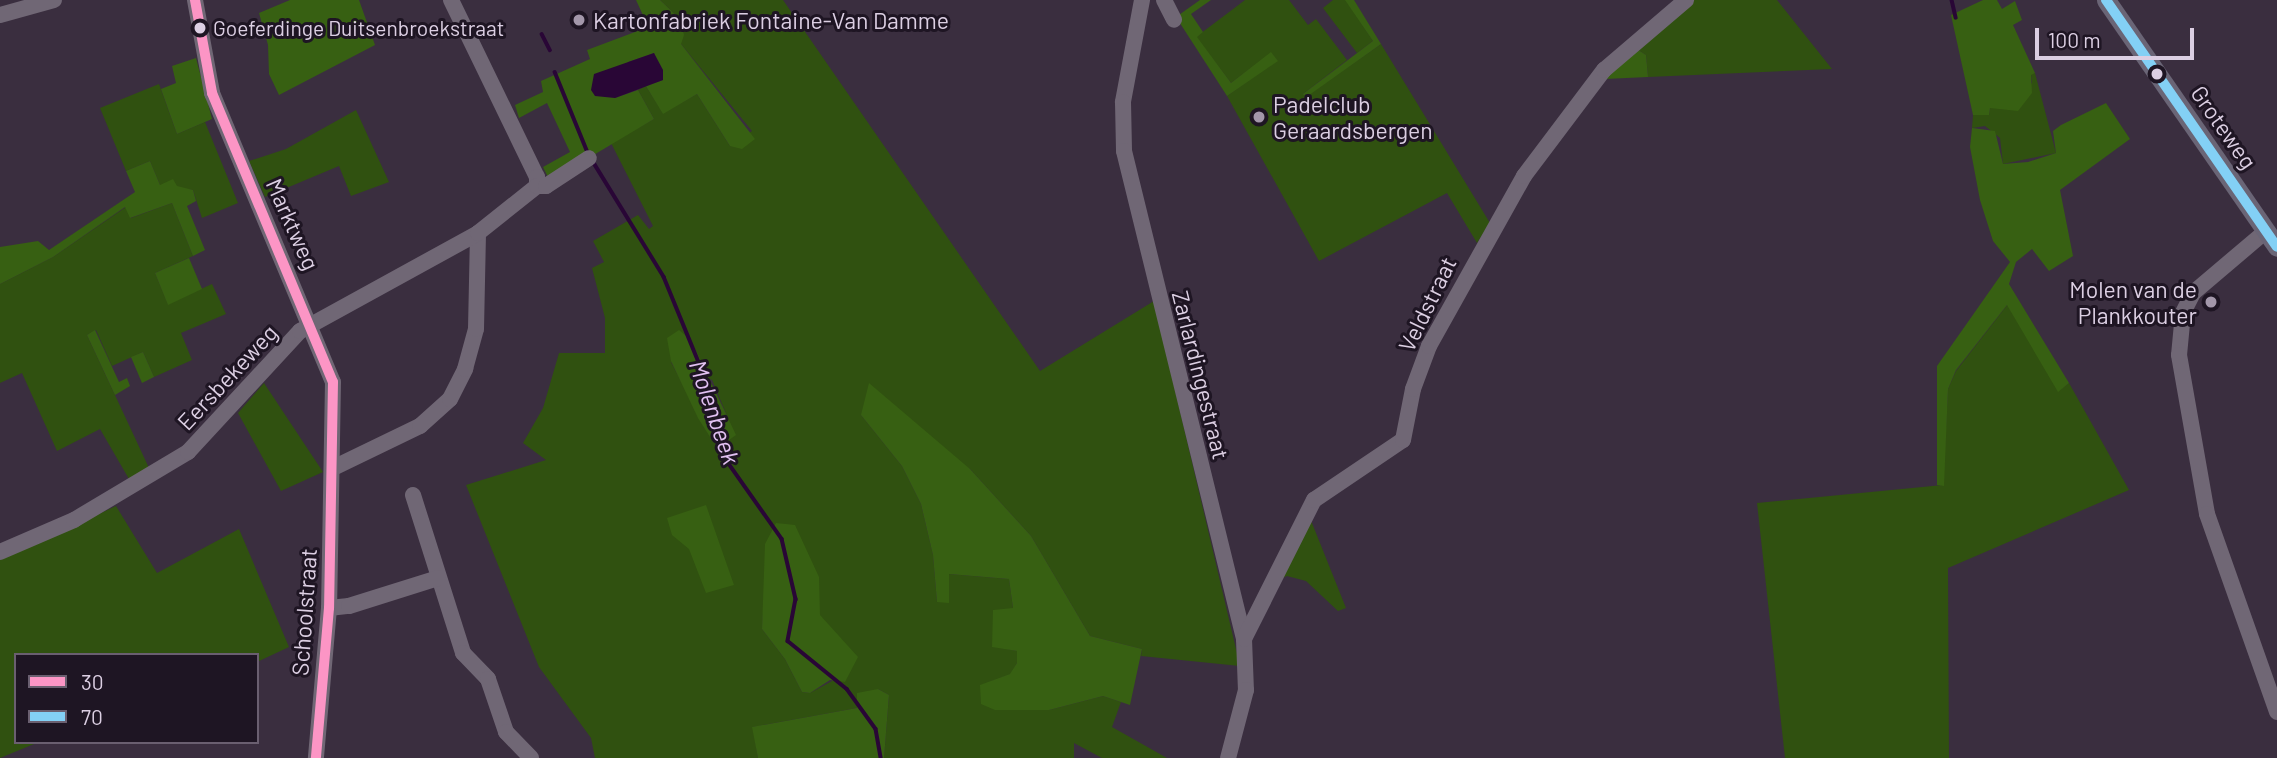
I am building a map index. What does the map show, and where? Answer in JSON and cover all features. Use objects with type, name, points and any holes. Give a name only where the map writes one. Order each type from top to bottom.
[{"type":"main road","name":"Groteweg","points":[[2106,0],[2272,239]]},
{"type":"street","points":[[0,15],[54,0]]},
{"type":"street","name":"Marktweg","points":[[195,0],[212,93],[313,325],[333,382],[333,468]]},
{"type":"street","points":[[451,0],[537,177],[537,186]]},
{"type":"street","name":"Zarlardingestraat","points":[[1142,0],[1123,102],[1127,170],[1244,639],[1246,691],[1228,758]]},
{"type":"street","points":[[1164,0],[1174,20]]},
{"type":"street","name":"Veldstraat","points":[[1244,639],[1314,500],[1403,440],[1413,389],[1429,346],[1524,176],[1604,70],[1686,0]]},
{"type":"street","name":"Eersbekeweg","points":[[0,552],[74,520],[188,452],[300,331],[478,233],[537,186],[546,186],[589,158]]},
{"type":"street","points":[[333,468],[420,426],[450,399],[465,369],[476,329],[478,233]]},
{"type":"street","points":[[2272,239],[2193,293],[2183,313],[2179,355],[2207,514],[2277,712]]},
{"type":"street","name":"Schoolstraat","points":[[316,758],[329,608],[333,468]]},
{"type":"street","points":[[413,495],[466,660],[488,679],[506,732],[531,758]]},
{"type":"street","points":[[329,608],[349,606],[438,578]]},
{"type":"green space","points":[[290,0],[359,0],[375,45],[279,95],[269,74],[268,45],[259,13]]},
{"type":"green space","points":[[636,0],[660,0],[680,19],[684,35],[681,44],[755,139],[742,149],[730,146],[697,94],[663,114],[646,86],[663,80],[654,53],[628,62],[615,98],[638,90],[654,119],[550,181],[543,167],[570,152],[547,103],[519,118],[515,105],[543,92],[541,81],[590,59],[587,50],[643,29],[647,24]]},
{"type":"green space","points":[[660,0],[783,0],[1040,371],[1154,301],[1240,666],[1141,656],[1142,649],[1090,636],[1031,536],[970,469],[861,415],[902,466],[921,504],[933,555],[937,602],[949,574],[1009,579],[1013,608],[992,646],[1017,651],[1017,663],[1011,674],[992,681],[1025,709],[1049,710],[1103,696],[1121,702],[1112,727],[1167,758],[1102,758],[1074,743],[1074,758],[884,758],[889,695],[878,689],[857,708],[753,727],[758,758],[595,758],[591,738],[539,667],[466,485],[546,460],[523,443],[543,408],[559,353],[605,353],[605,318],[592,268],[604,262],[593,241],[638,215],[649,229],[653,226],[611,143],[654,119],[638,90],[646,86],[663,113],[697,94],[730,146],[752,131],[681,44],[680,19]],"holes":[[[671,362],[712,380],[728,418],[712,440]],[[819,577],[819,615],[839,638],[834,680],[810,693],[802,692],[785,659],[762,629],[765,583]]]},
{"type":"green space","points":[[1200,0],[1211,0],[1191,14],[1203,32],[1197,37],[1231,83],[1271,52],[1278,61],[1227,96],[1176,17]]},
{"type":"green space","points":[[1245,0],[1289,0],[1308,25],[1316,19],[1347,60],[1303,94],[1305,97],[1381,44],[1490,223],[1477,243],[1447,193],[1319,261],[1227,96],[1277,60],[1271,53],[1231,83],[1196,37]]},
{"type":"green space","points":[[1333,0],[1346,0],[1373,41],[1357,53],[1323,8]]},
{"type":"green space","points":[[1345,0],[1354,0],[1381,44],[1305,98],[1303,94],[1373,41]]},
{"type":"green space","points":[[1690,0],[1777,0],[1832,69],[1648,77],[1646,55],[1632,46]]},
{"type":"green space","points":[[1983,0],[1997,0],[2002,9],[2015,1],[2022,20],[2013,25],[2035,73],[2031,75],[2032,93],[2018,111],[1990,108],[1989,115],[1973,115],[1951,15]]},
{"type":"green space","points":[[1632,46],[1646,55],[1648,77],[1605,79]]},
{"type":"green space","points":[[196,58],[212,119],[177,134],[161,89],[176,83],[172,66]]},
{"type":"green space","points":[[2035,73],[2056,153],[2003,164],[2000,138],[1985,126],[1972,128],[1973,115],[1989,115],[1990,107],[2032,83],[2031,74]]},
{"type":"green space","points":[[159,84],[177,134],[205,122],[238,203],[202,218],[193,190],[160,185],[150,161],[126,171],[100,108]]},
{"type":"green space","points":[[2106,103],[2130,139],[2060,190],[2073,256],[2049,271],[2032,249],[2016,262],[2009,284],[2069,383],[2058,392],[2007,305],[1956,370],[1948,389],[1944,486],[1937,485],[1937,366],[2010,262],[1993,241],[1980,200],[1970,147],[1972,128],[1995,131],[2003,164],[2028,162],[2056,153],[2053,131]]},
{"type":"green space","points":[[356,110],[389,182],[351,196],[339,166],[265,197],[249,161],[286,149]]},
{"type":"green space","points":[[150,161],[160,185],[173,179],[177,186],[193,190],[196,201],[187,206],[205,250],[193,256],[172,203],[130,218],[125,207],[53,257],[0,284],[0,247],[38,241],[49,250],[135,192],[126,171]]},
{"type":"green space","points":[[172,203],[193,256],[155,273],[168,304],[212,284],[226,314],[181,333],[192,360],[154,377],[143,352],[112,366],[96,330],[87,335],[149,468],[129,479],[100,429],[57,451],[22,373],[0,383],[0,284],[53,257],[126,207],[131,218]]},
{"type":"green space","points":[[189,258],[202,289],[168,305],[155,273]]},
{"type":"green space","points":[[2008,304],[2058,391],[2069,383],[2129,490],[1948,568],[1949,758],[1785,758],[1757,503],[1943,485],[1948,389],[1956,371]]},
{"type":"green space","points":[[95,330],[119,382],[127,378],[130,386],[115,395],[87,335]]},
{"type":"green space","points":[[679,330],[691,340],[736,435],[722,445],[712,440],[698,418],[671,361],[667,338]]},
{"type":"green space","points":[[143,352],[154,377],[142,383],[131,357]]},
{"type":"green space","points":[[264,383],[323,472],[281,491],[238,413]]},
{"type":"green space","points":[[869,383],[970,469],[1031,536],[1090,636],[1142,649],[1130,705],[1103,696],[1049,710],[995,710],[981,704],[980,685],[1010,674],[1017,663],[1017,651],[992,647],[993,610],[1013,608],[1009,579],[949,574],[949,603],[937,602],[933,555],[921,504],[902,466],[861,415]]},
{"type":"green space","points":[[706,505],[734,585],[706,593],[689,549],[672,535],[667,518]]},
{"type":"green space","points":[[116,506],[157,573],[239,529],[289,647],[259,661],[259,653],[14,653],[14,744],[34,744],[0,758],[0,560]]},
{"type":"green space","points":[[1308,513],[1346,608],[1338,611],[1306,581],[1287,576],[1274,582]]},
{"type":"green space","points":[[776,523],[795,525],[819,577],[820,615],[858,657],[845,682],[830,680],[810,693],[802,692],[785,659],[762,629],[765,544]]},
{"type":"green space","points":[[878,689],[889,695],[884,758],[758,758],[752,727],[857,708],[857,693]]},
{"type":"shaded area","points":[[654,53],[663,70],[663,80],[615,98],[595,96],[591,90],[594,74]]},
{"type":"waterway","points":[[1952,0],[1956,18]]},
{"type":"waterway","name":"Molenbeek","points":[[542,34],[550,50]]},
{"type":"waterway","name":"Molenbeek","points":[[555,72],[588,153]]},
{"type":"waterway","name":"Molenbeek","points":[[594,163],[664,277],[717,406],[727,461],[782,539],[796,599],[788,641],[847,689],[876,729],[881,758]]},
{"type":"transit line","name":"30","points":[[195,0],[212,93],[333,382],[329,608],[316,758]]},
{"type":"transit line","name":"70","points":[[2106,0],[2277,247]]},
{"type":"place","name":"Kartonfabriek Fontaine-Van Damme","points":[[579,20]]},
{"type":"place","name":"Goeferdinge Duitsenbroekstraat","points":[[200,28]]},
{"type":"place","name":"Padelclub Geraardsbergen","points":[[1259,117]]},
{"type":"place","name":"Molen van de Plankkouter","points":[[2211,302]]}]
